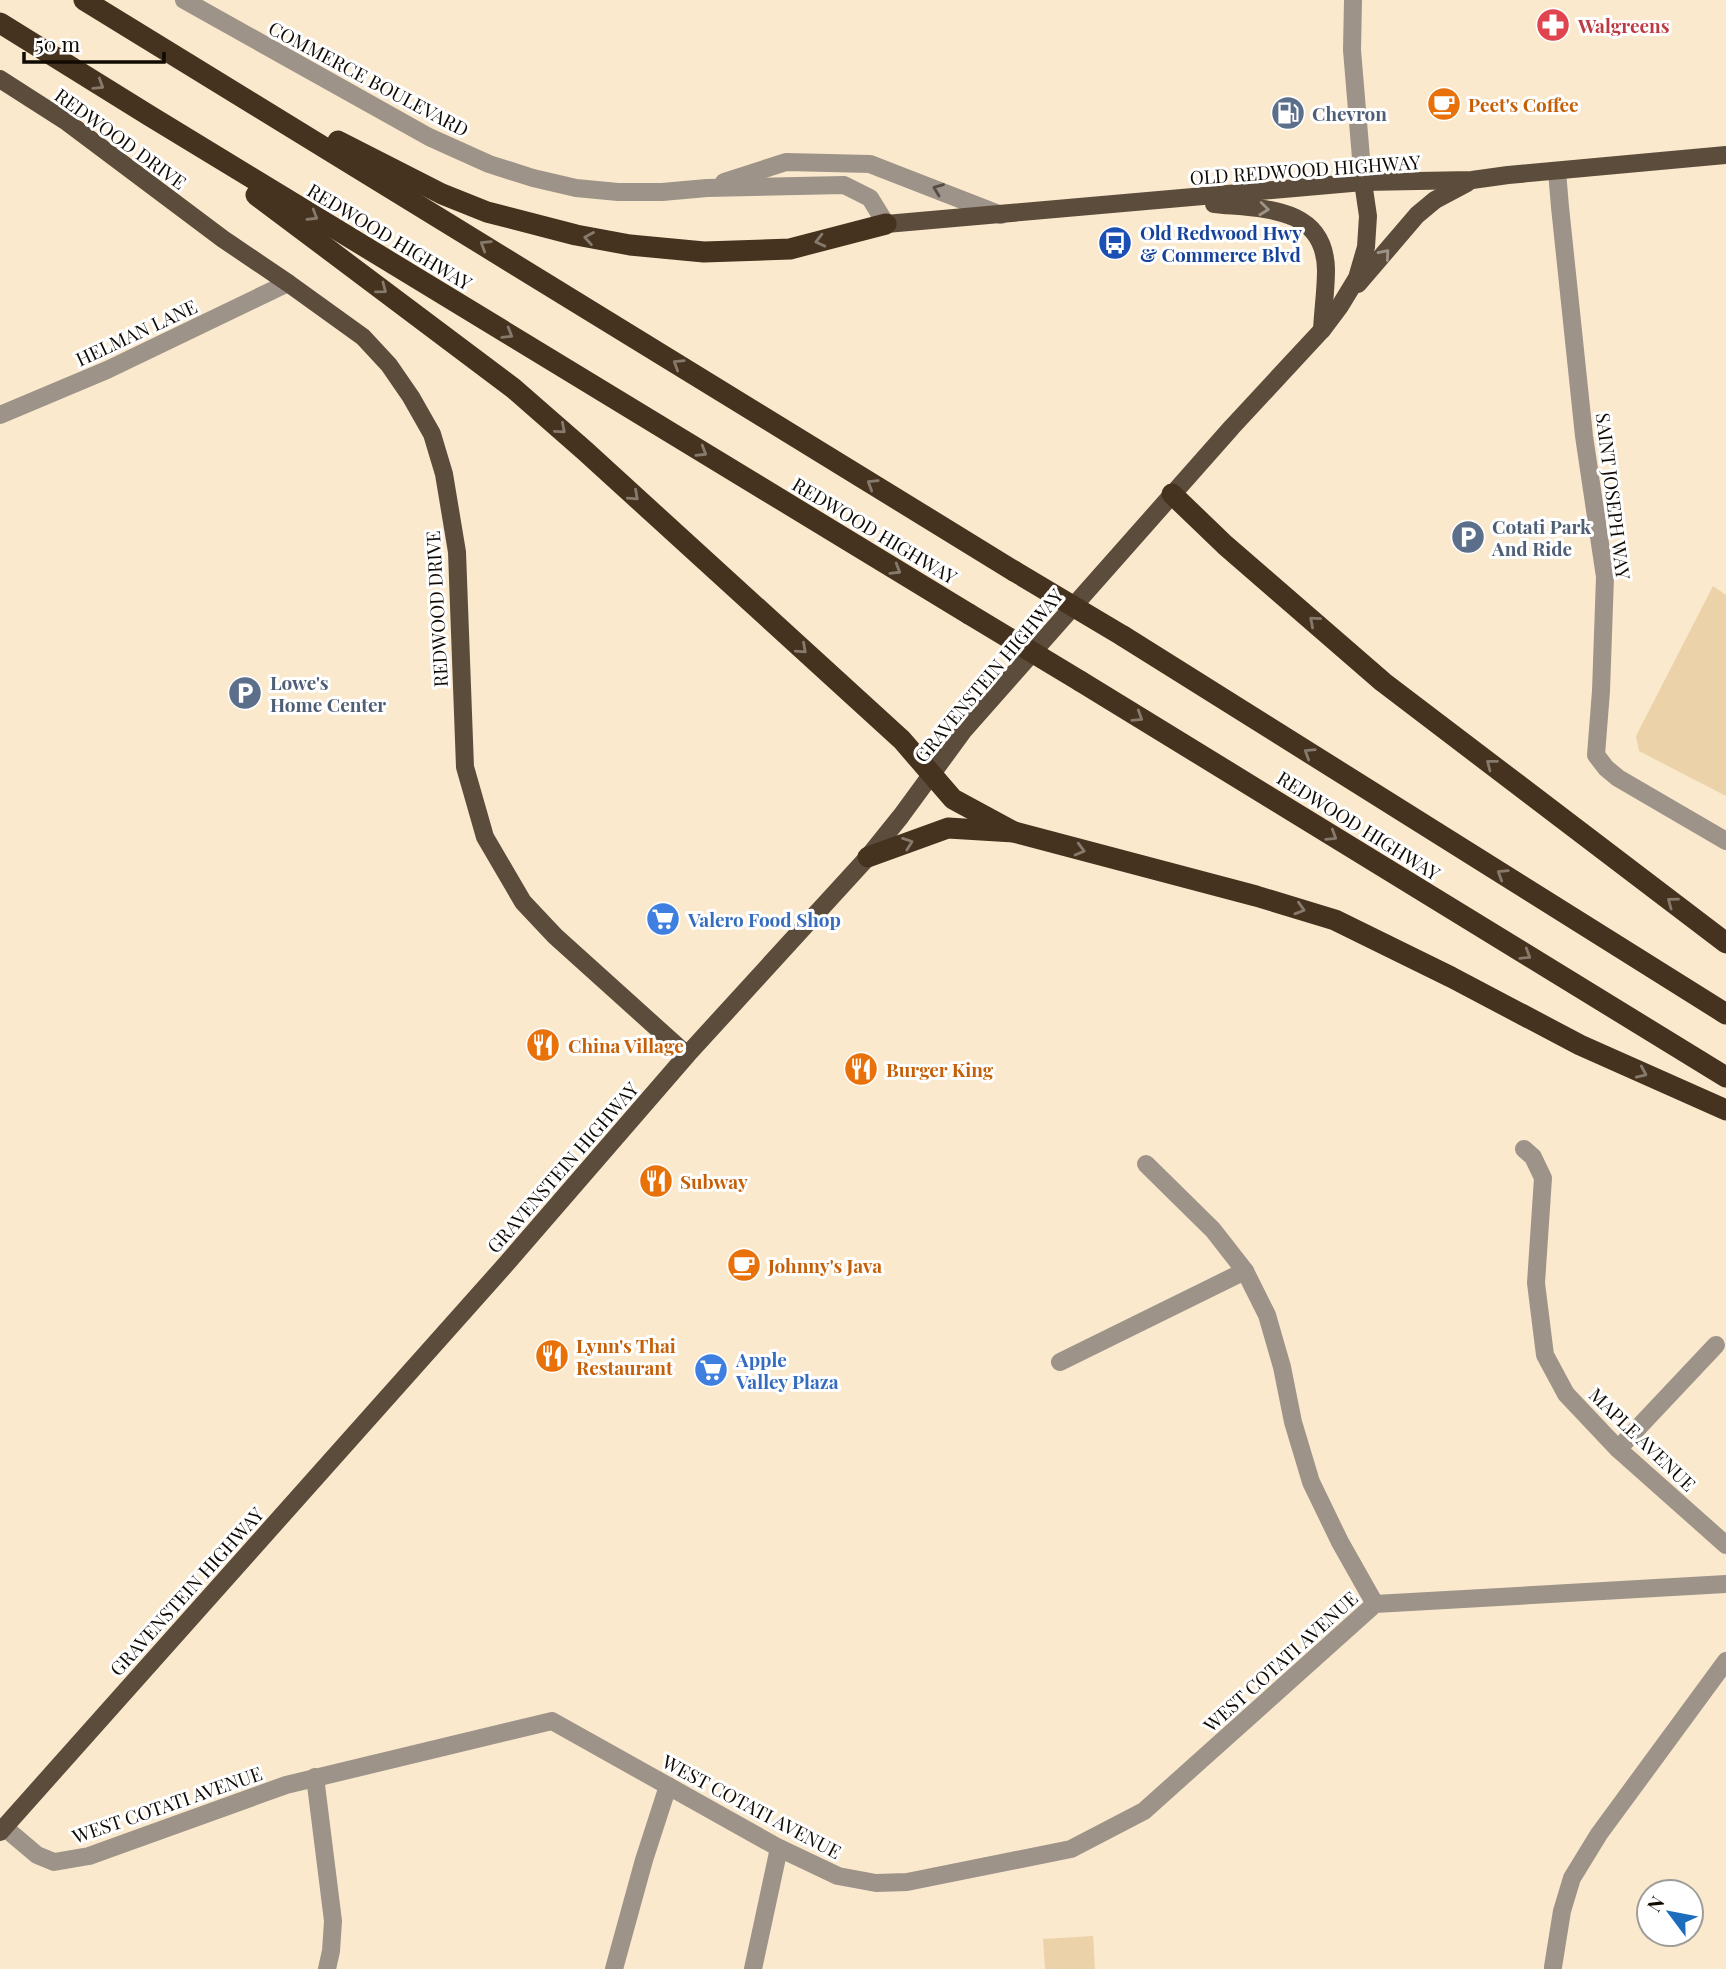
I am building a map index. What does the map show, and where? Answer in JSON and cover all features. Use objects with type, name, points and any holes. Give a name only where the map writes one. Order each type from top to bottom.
[{"type":"highway","name":"REDWOOD HIGHWAY","points":[[85,0],[1123,636],[1726,1014]]},
{"type":"highway","name":"REDWOOD HIGHWAY","points":[[0,23],[1726,1077]]},
{"type":"highway","points":[[200,71],[442,194],[487,212],[576,235],[630,245],[704,252],[790,249],[886,224]]},
{"type":"highway","points":[[150,117],[513,388],[902,740],[953,799],[1014,832]]},
{"type":"highway","points":[[1172,494],[1225,545],[1383,682],[1726,943]]},
{"type":"highway","points":[[868,857],[948,828],[1014,832],[1256,896],[1335,920],[1580,1045],[1726,1110]]},
{"type":"main road","name":"REDWOOD DRIVE","points":[[0,79],[67,121],[223,239],[363,337],[389,366],[411,397],[432,434],[444,474],[457,552],[465,767],[485,837],[523,902],[555,936],[687,1055]]},
{"type":"main road","name":"OLD REDWOOD HIGHWAY","points":[[886,224],[1363,182],[1472,180],[1726,155]]},
{"type":"main road","points":[[1340,306],[1417,215],[1435,200],[1472,180]]},
{"type":"main road","name":"GRAVENSTEIN HIGHWAY","points":[[2,1830],[498,1273],[687,1055],[868,857],[964,730],[1172,494],[1322,330],[1357,278],[1366,247],[1368,216],[1363,182]]},
{"type":"main road","points":[[1172,200],[1277,210],[1299,218],[1310,226],[1324,253],[1326,269],[1322,330]]},
{"type":"street","name":"COMMERCE BOULEVARD","points":[[184,0],[206,6],[429,138],[489,164],[576,188],[618,192],[844,185],[870,198],[886,224]]},
{"type":"street","points":[[1353,0],[1352,50],[1363,182]]},
{"type":"street","name":"COMMERCE BOULEVARD","points":[[707,188],[786,162],[870,164],[1001,215]]},
{"type":"street","name":"SAINT JOSEPH WAY","points":[[1557,171],[1584,436],[1605,576],[1596,755],[1618,778],[1726,842]]},
{"type":"street","name":"HELMAN LANE","points":[[0,415],[107,370],[288,283]]},
{"type":"street","name":"MAPLE AVENUE","points":[[1524,1149],[1533,1157],[1543,1178],[1536,1283],[1545,1355],[1566,1394],[1618,1449],[1726,1545]]},
{"type":"street","points":[[1146,1164],[1213,1230],[1245,1271],[1267,1315],[1282,1367],[1293,1422],[1311,1482],[1340,1542],[1375,1604]]},
{"type":"street","points":[[1060,1362],[1245,1271]]},
{"type":"street","points":[[1618,1449],[1716,1345]]},
{"type":"street","name":"WEST COTATI AVENUE","points":[[2,1830],[37,1855],[54,1862],[89,1856],[286,1785],[552,1721],[779,1848],[838,1876],[876,1883],[907,1882],[1071,1849],[1144,1811],[1375,1604],[1726,1584]]},
{"type":"street","points":[[1553,1967],[1562,1911],[1572,1878],[1599,1834],[1726,1661]]},
{"type":"street","points":[[315,1777],[333,1922],[327,1969]]},
{"type":"street","points":[[614,1969],[640,1873],[668,1786]]},
{"type":"street","points":[[753,1969],[779,1848]]},
{"type":"shaded area","points":[[1713,586],[1726,595],[1726,796],[1639,751],[1636,736]]},
{"type":"shaded area","points":[[1093,1936],[1095,1969],[1045,1969],[1043,1939]]},
{"type":"place","name":"Walgreens","points":[[1553,25]]},
{"type":"place","name":"Peet's Coffee","points":[[1444,104]]},
{"type":"place","name":"Chevron","points":[[1288,113]]},
{"type":"place","name":"Old Redwood Hwy & Commerce Blvd","points":[[1115,243]]},
{"type":"place","name":"Cotati Park And Ride","points":[[1468,537]]},
{"type":"place","name":"Lowe's Home Center","points":[[245,693]]},
{"type":"place","name":"Valero Food Shop","points":[[663,919]]},
{"type":"place","name":"China Village","points":[[543,1045]]},
{"type":"place","name":"Burger King","points":[[861,1069]]},
{"type":"place","name":"Subway","points":[[656,1181]]},
{"type":"place","name":"Johnny's Java","points":[[744,1265]]},
{"type":"place","name":"Lynn's Thai Restaurant","points":[[552,1356]]},
{"type":"place","name":"Apple Valley Plaza","points":[[711,1370]]}]
